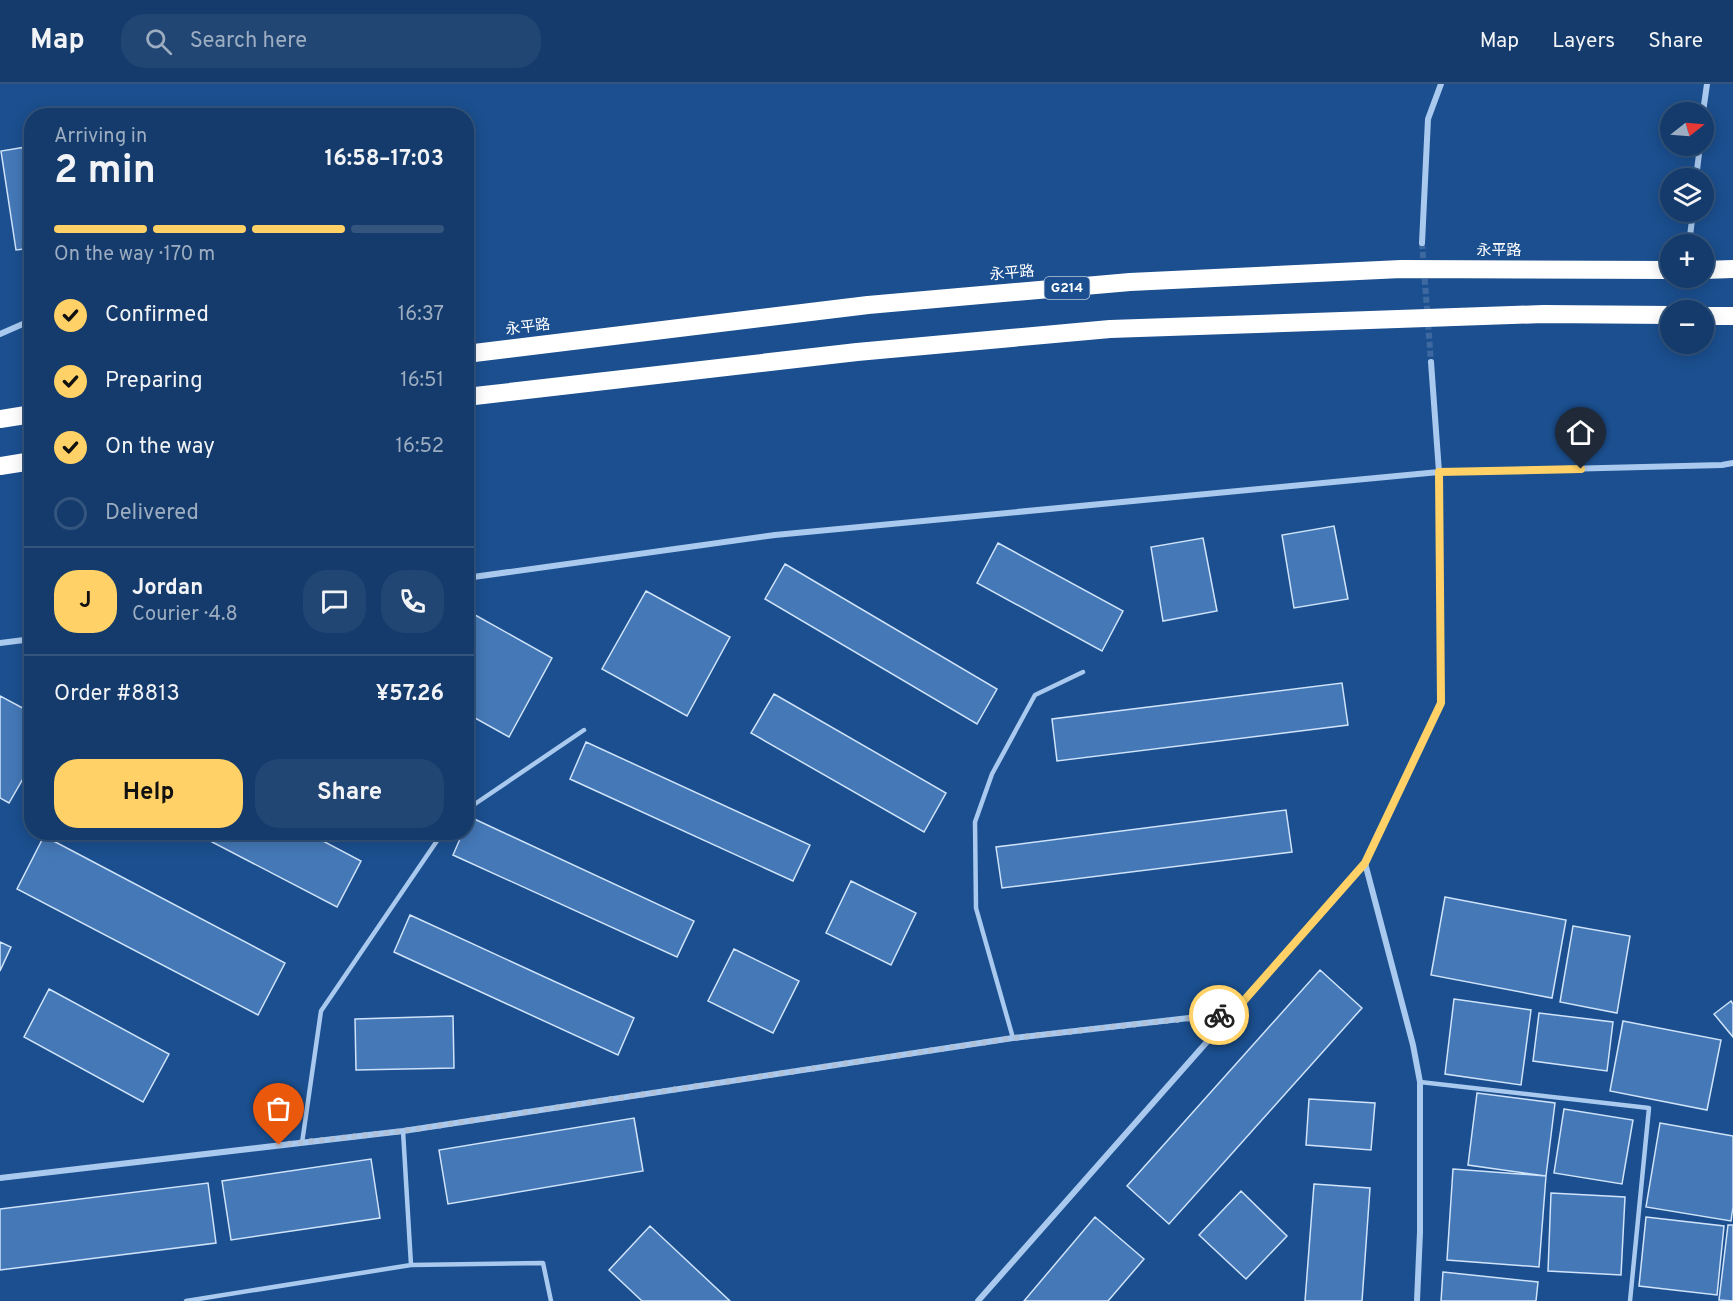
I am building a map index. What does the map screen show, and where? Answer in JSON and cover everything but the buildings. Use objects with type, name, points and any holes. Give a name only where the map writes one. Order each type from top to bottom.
[{"type":"highway","name":"永平路","points":[[474,353],[868,305],[1130,282],[1401,269],[1660,270]]},
{"type":"highway","points":[[1714,270],[1733,270]]},
{"type":"highway","points":[[474,397],[857,352],[1110,329],[1543,314],[1660,315]]},
{"type":"highway","points":[[1714,316],[1733,316]]},
{"type":"highway","points":[[0,419],[24,415]]},
{"type":"highway","points":[[0,466],[24,462]]},
{"type":"street","points":[[1422,243],[1428,119],[1441,84]]},
{"type":"street","points":[[1704,102],[1707,84]]},
{"type":"street","points":[[0,334],[24,324]]},
{"type":"street","points":[[978,1301],[1365,863],[1441,703],[1439,472],[1431,362]]},
{"type":"street","points":[[474,577],[775,535],[1439,472],[1733,463]]},
{"type":"street","points":[[0,643],[24,640]]},
{"type":"street","points":[[1365,863],[1413,1045],[1420,1082],[1420,1232],[1417,1301]]},
{"type":"street","points":[[0,1178],[403,1131],[1013,1038],[1233,1013]]},
{"type":"lane","points":[[1013,1038],[976,908],[975,822],[992,774],[1035,695],[1083,672]]},
{"type":"lane","points":[[474,805],[584,730]]},
{"type":"lane","points":[[302,1143],[321,1011],[438,840]]},
{"type":"lane","points":[[1420,1082],[1649,1108],[1630,1301]]},
{"type":"lane","points":[[403,1131],[411,1265]]},
{"type":"lane","points":[[186,1301],[411,1265],[543,1263],[551,1301]]},
{"type":"tunnel","points":[[1422,243],[1431,362]]},
{"type":"way so far","points":[[279,1145],[403,1131],[1013,1038],[1219,1015]]},
{"type":"route","points":[[1219,1015],[1233,1013],[1365,863],[1441,703],[1439,472],[1581,469]]}]
